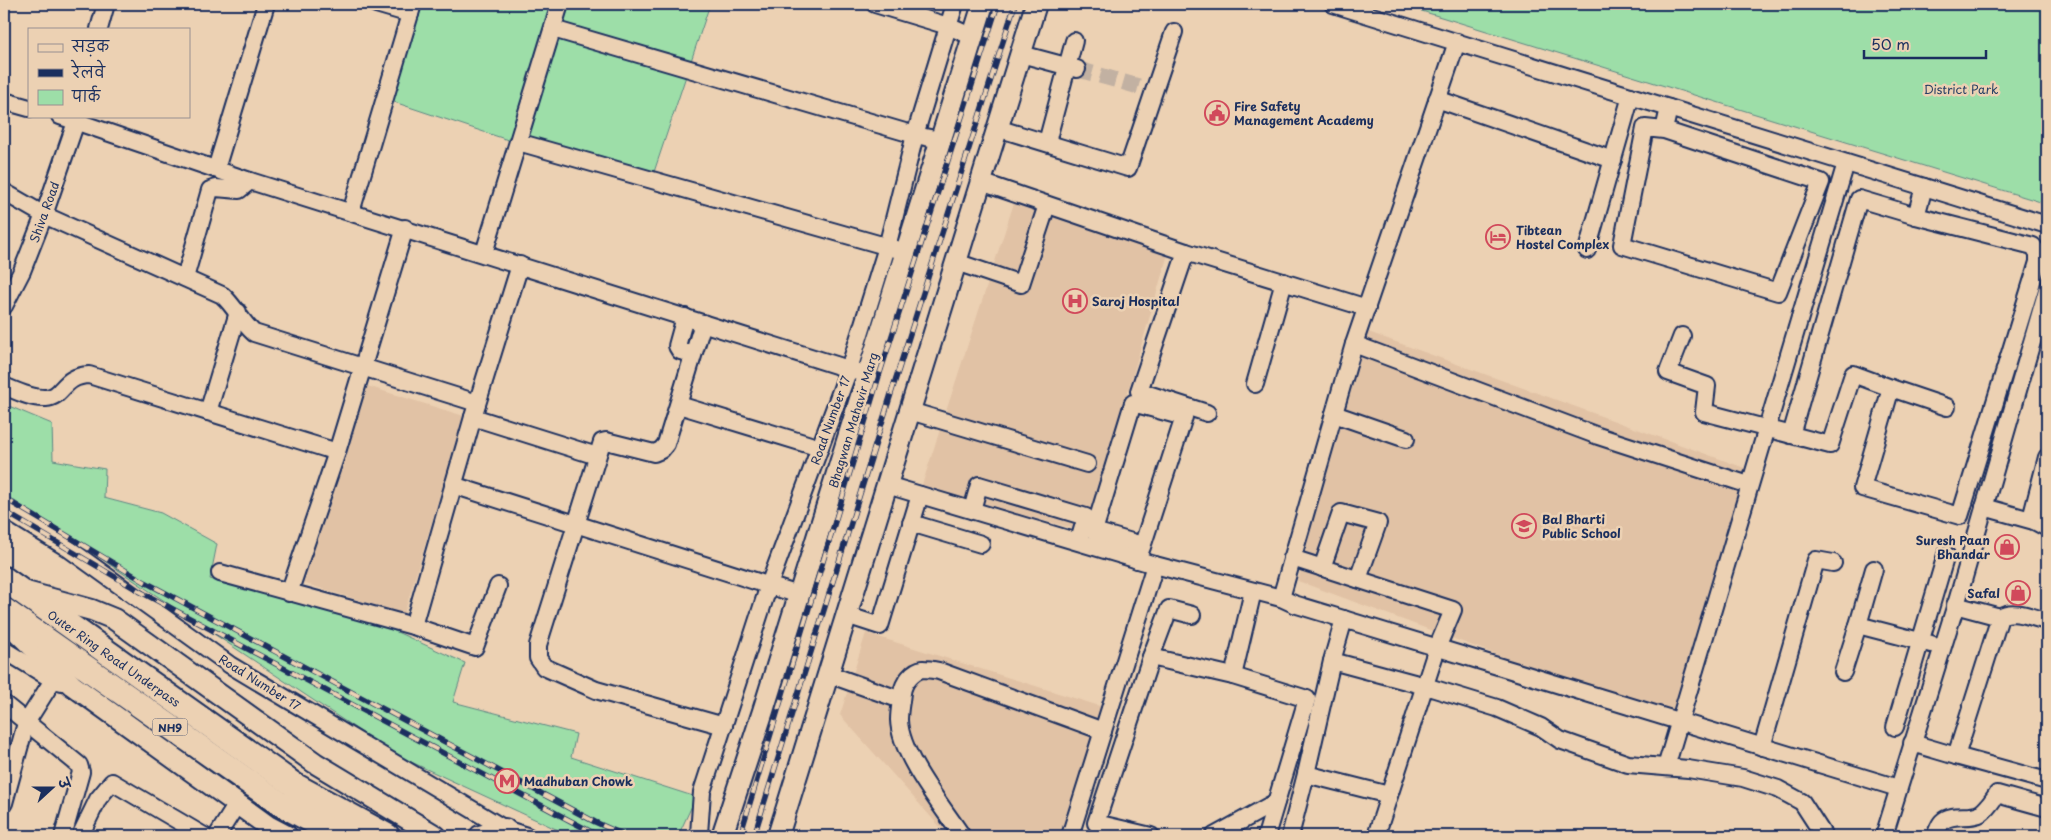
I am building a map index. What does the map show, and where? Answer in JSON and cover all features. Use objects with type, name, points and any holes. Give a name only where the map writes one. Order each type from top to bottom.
[{"type":"highway","name":"Outer Ring Road Underpass","points":[[12,584],[294,785],[387,836]]},
{"type":"highway","name":"Outer Ring Road Underpass","points":[[4,610],[279,803],[341,836]]},
{"type":"main road","name":"Bhagwan Mahavir Marg","points":[[722,836],[799,595],[858,372],[896,249],[940,140],[983,4]]},
{"type":"main road","points":[[778,836],[1036,4]]},
{"type":"main road","points":[[12,584],[114,619],[316,763],[436,836]]},
{"type":"main road","points":[[4,619],[62,682],[268,826],[286,836]]},
{"type":"main road","points":[[480,836],[505,828]]},
{"type":"street","points":[[99,28],[106,4]]},
{"type":"street","points":[[216,169],[266,4]]},
{"type":"street","points":[[351,212],[412,9],[376,4]]},
{"type":"street","points":[[484,253],[560,4]]},
{"type":"street","points":[[875,4],[948,26],[973,38]]},
{"type":"street","points":[[518,142],[896,249],[915,135],[955,4]]},
{"type":"street","points":[[1332,4],[2047,225]]},
{"type":"street","points":[[553,29],[915,135],[940,140]]},
{"type":"street","points":[[997,128],[1128,168],[1148,90],[1174,32]]},
{"type":"street","points":[[1047,142],[1072,67],[1074,41]]},
{"type":"street","points":[[1281,598],[1354,344],[1456,42]]},
{"type":"street","points":[[1021,54],[1072,67]]},
{"type":"street","points":[[1587,250],[1631,96]]},
{"type":"street","points":[[1437,99],[1613,160]]},
{"type":"street","points":[[4,101],[28,108]]},
{"type":"street","points":[[1664,130],[1669,108]]},
{"type":"street","points":[[77,118],[250,181],[405,228],[858,372]]},
{"type":"street","name":"Shiva Road","points":[[4,306],[22,271],[44,215],[77,118]]},
{"type":"street","points":[[1778,292],[1821,182],[1664,130],[1645,128],[1622,245],[1805,301]]},
{"type":"street","points":[[1666,767],[1846,163]]},
{"type":"street","points":[[185,278],[210,190],[216,188],[239,190],[250,181]]},
{"type":"street","points":[[981,182],[1186,252],[1367,308]]},
{"type":"street","points":[[1916,216],[1924,187]]},
{"type":"street","points":[[4,192],[44,215],[222,295],[254,333],[361,368],[597,456]]},
{"type":"street","points":[[1791,435],[1859,199],[1916,216],[2033,246],[2038,253],[2038,262],[1960,516],[1862,488],[1891,388]]},
{"type":"street","points":[[956,262],[1021,284],[1047,205]]},
{"type":"street","points":[[289,593],[337,452],[405,228]]},
{"type":"street","points":[[1186,252],[1139,391],[1207,413]]},
{"type":"street","points":[[413,626],[475,410],[520,265]]},
{"type":"street","points":[[1255,384],[1284,282]]},
{"type":"street","points":[[1889,835],[1898,788],[1956,605],[2047,290]]},
{"type":"street","points":[[208,412],[238,312]]},
{"type":"street","points":[[685,317],[677,346],[680,351],[694,354]]},
{"type":"street","points":[[702,323],[666,444],[660,450],[654,452],[606,441],[602,442],[538,645],[538,658],[544,667],[596,690],[724,726]]},
{"type":"street","points":[[1682,336],[1668,372],[1707,386],[1704,412],[1766,429],[1830,445],[1853,374],[1947,407]]},
{"type":"street","points":[[1354,344],[1598,436],[1749,485]]},
{"type":"street","name":"Road Number 17","points":[[703,836],[702,792],[769,585],[820,448],[858,372]]},
{"type":"street","points":[[4,386],[36,397],[46,398],[56,395],[68,381],[80,375],[89,375],[337,452]]},
{"type":"street","points":[[1140,552],[1184,417],[1133,403],[1094,531],[1140,552],[1155,565],[1281,598],[1678,722],[1898,788]]},
{"type":"street","points":[[679,405],[820,448]]},
{"type":"street","points":[[910,411],[1087,464]]},
{"type":"street","points":[[1334,414],[1406,439]]},
{"type":"street","points":[[2041,524],[2033,510],[2047,456]]},
{"type":"street","points":[[972,510],[978,484],[1086,517],[1079,542]]},
{"type":"street","points":[[453,485],[799,595]]},
{"type":"street","points":[[887,485],[1079,542],[1140,552]]},
{"type":"street","points":[[846,615],[880,626],[920,495]]},
{"type":"street","points":[[1984,507],[2041,524]]},
{"type":"street","name":"Road Number 17","points":[[4,509],[69,549],[230,665],[505,828],[527,836]]},
{"type":"street","points":[[1322,568],[1341,512],[1378,523],[1358,579]]},
{"type":"street","points":[[912,523],[981,544]]},
{"type":"street","points":[[1895,727],[1946,555]]},
{"type":"street","points":[[1292,558],[1453,610],[1425,686],[1376,836]]},
{"type":"street","points":[[1762,747],[1816,560],[1833,563]]},
{"type":"street","points":[[1070,836],[1155,565]]},
{"type":"street","points":[[1843,672],[1874,569]]},
{"type":"street","points":[[220,573],[413,626],[475,647],[498,586]]},
{"type":"street","points":[[1233,676],[1253,591]]},
{"type":"street","points":[[1956,605],[2000,617]]},
{"type":"street","points":[[1151,836],[1094,830],[1169,609],[1192,615]]},
{"type":"street","points":[[1956,756],[2000,617],[2012,613],[2047,621]]},
{"type":"street","points":[[1290,836],[1332,661],[1344,619]]},
{"type":"street","points":[[1858,625],[1943,646]]},
{"type":"street","points":[[4,650],[62,682],[26,723],[4,803]]},
{"type":"street","points":[[1151,658],[1233,676],[1307,699],[1266,836]]},
{"type":"street","points":[[1332,661],[1497,708],[1541,726],[1560,740],[1628,764],[1666,767],[1743,778],[1778,789],[1802,802],[1824,836]]},
{"type":"street","points":[[962,836],[905,749],[899,720],[902,689],[906,681],[917,671],[924,669],[938,671],[1103,731]]},
{"type":"street","points":[[828,674],[901,700]]},
{"type":"street","points":[[4,704],[79,765],[81,772],[63,836]]},
{"type":"street","points":[[1912,743],[2047,781]]},
{"type":"street","points":[[1306,774],[1389,795]]},
{"type":"street","points":[[80,836],[98,799],[112,782],[204,836]]},
{"type":"street","points":[[1935,836],[1943,821],[1953,816],[1968,817],[1980,814],[1988,807],[1997,794],[2047,808]]},
{"type":"street","points":[[1214,836],[1276,802]]},
{"type":"street","points":[[217,836],[237,804]]},
{"type":"shaded area","points":[[1015,200],[1168,254],[1087,532],[921,488]]},
{"type":"shaded area","name":"Bal Bharti Public School","points":[[1360,329],[1753,471],[1678,722],[1298,581]]},
{"type":"shaded area","points":[[364,385],[464,416],[404,614],[303,583]]},
{"type":"shaded area","points":[[866,633],[1106,708],[1066,836],[948,836],[840,715]]},
{"type":"green space","points":[[420,4],[710,4],[649,187],[391,101]]},
{"type":"green space","name":"District Park","points":[[1399,4],[2047,4],[2047,204]]},
{"type":"green space","points":[[4,404],[52,424],[53,460],[105,469],[104,498],[161,513],[217,544],[210,579],[388,628],[465,663],[453,702],[576,734],[571,757],[696,797],[678,836],[571,836],[394,754],[4,494]]},
{"type":"tunnel","points":[[1077,69],[1144,88]]},
{"type":"railway","points":[[740,836],[879,376],[998,4]]},
{"type":"railway","points":[[754,836],[895,381],[1015,4]]},
{"type":"railway","points":[[4,498],[145,582],[595,822],[626,836]]},
{"type":"railway","points":[[4,511],[139,591],[599,836]]},
{"type":"place","name":"Fire Safety Management Academy","points":[[1217,113]]},
{"type":"place","name":"Tibtean Hostel Complex","points":[[1498,237]]},
{"type":"place","name":"Saroj Hospital","points":[[1075,301]]},
{"type":"place","name":"Bal Bharti Public School","points":[[1524,526]]},
{"type":"place","name":"Suresh Paan Bhandar","points":[[2007,547]]},
{"type":"place","name":"Safal","points":[[2018,593]]},
{"type":"place","name":"Madhuban Chowk","points":[[507,781]]}]
